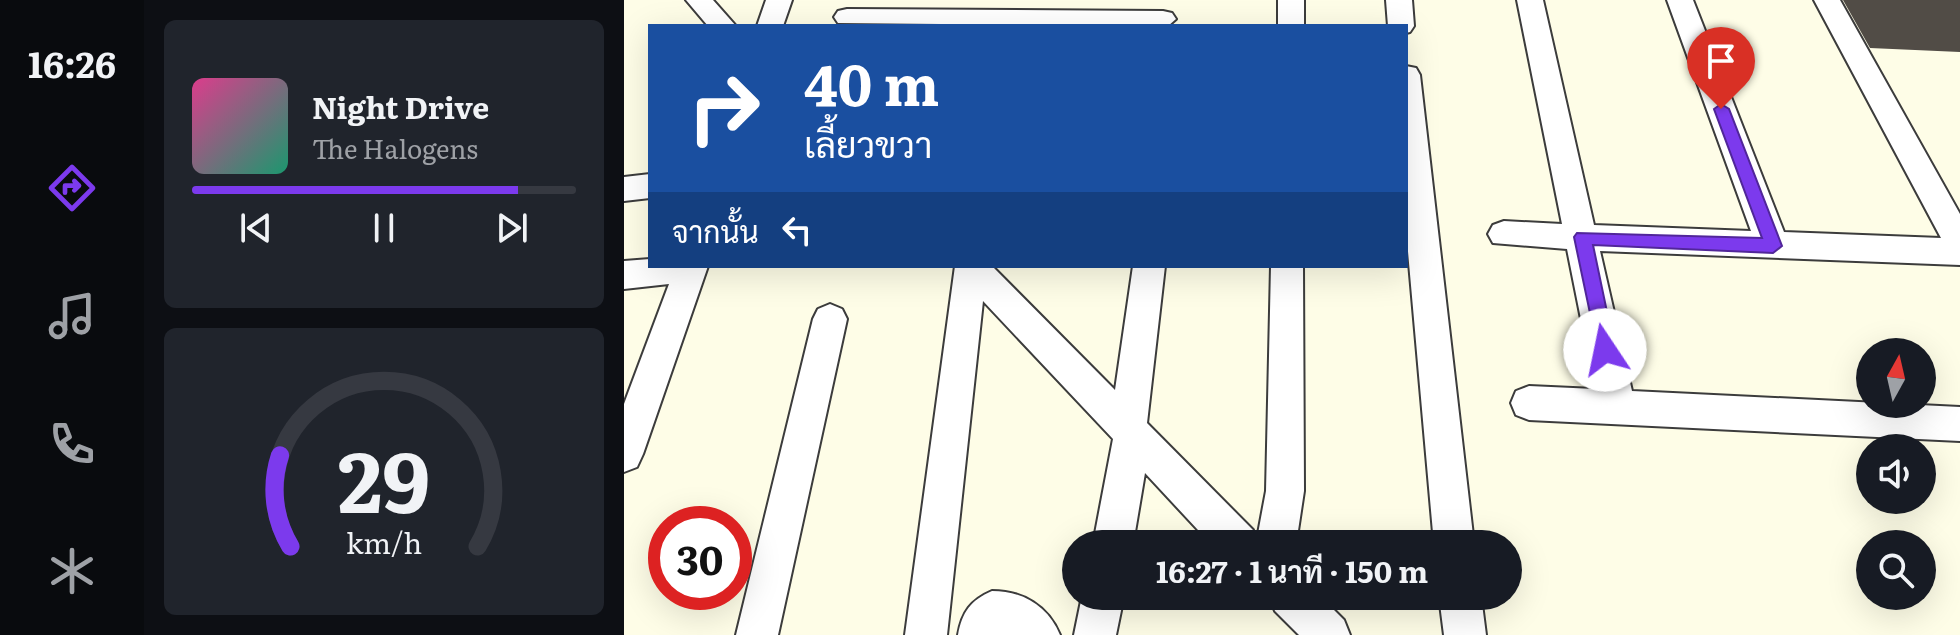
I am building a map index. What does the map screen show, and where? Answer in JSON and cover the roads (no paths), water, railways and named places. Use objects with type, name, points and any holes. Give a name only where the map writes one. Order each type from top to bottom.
[{"type":"street","points":[[699,0],[721,24]]},
{"type":"street","points":[[771,24],[779,0]]},
{"type":"street","points":[[847,17],[933,14],[1172,22],[1183,0]]},
{"type":"street","points":[[1291,0],[1291,24]]},
{"type":"street","points":[[1399,0],[1401,24]]},
{"type":"street","points":[[1530,0],[1617,406]]},
{"type":"street","points":[[1680,0],[1773,246]]},
{"type":"street","points":[[1827,0],[1960,243]]},
{"type":"street","points":[[1408,95],[1453,530]]},
{"type":"street","points":[[1504,234],[1960,252]]},
{"type":"street","points":[[624,275],[684,268]]},
{"type":"street","points":[[624,454],[638,370],[691,268]]},
{"type":"street","points":[[926,635],[971,268]]},
{"type":"street","points":[[973,268],[1225,530]]},
{"type":"street","points":[[1115,530],[1131,434],[1149,268]]},
{"type":"street","points":[[1278,530],[1285,491],[1287,268]]},
{"type":"street","points":[[757,635],[830,319]]},
{"type":"street","points":[[1529,403],[1960,424]]},
{"type":"street","points":[[1095,635],[1100,610]]},
{"type":"street","points":[[1304,610],[1329,635]]},
{"type":"street","points":[[1462,610],[1465,635]]},
{"type":"street","points":[[979,635],[981,624],[992,612],[1012,612],[1039,635]]}]
